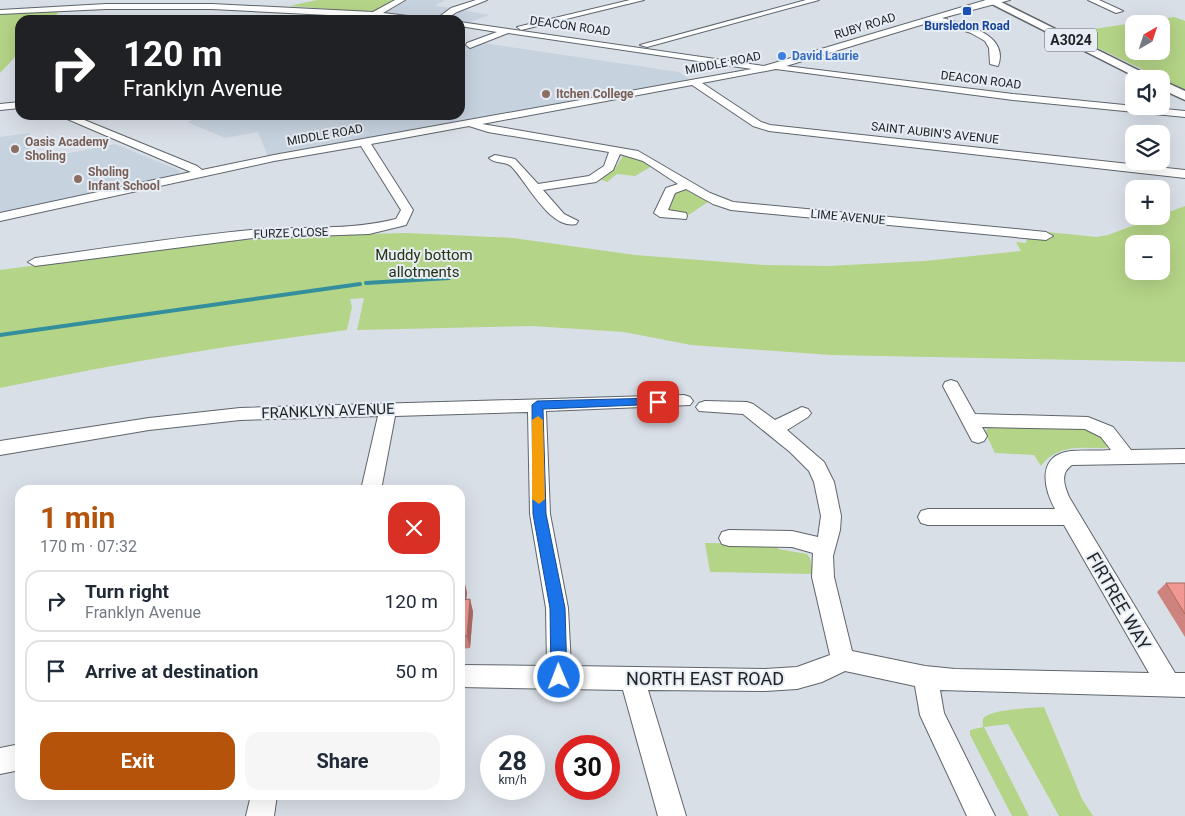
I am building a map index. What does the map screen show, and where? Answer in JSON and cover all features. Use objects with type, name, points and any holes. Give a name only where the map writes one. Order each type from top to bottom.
[{"type":"main road","name":"A3024","points":[[990,0],[1132,70]]},
{"type":"main road","points":[[1170,88],[1185,96]]},
{"type":"street","points":[[58,8],[68,0]]},
{"type":"street","points":[[235,6],[243,0]]},
{"type":"street","points":[[0,12],[110,6],[235,6],[376,15],[401,0]]},
{"type":"street","points":[[446,15],[454,10],[483,0]]},
{"type":"street","points":[[470,45],[512,30],[640,0]]},
{"type":"street","points":[[635,48],[815,0]]},
{"type":"street","name":"RUBY ROAD","points":[[770,68],[990,0],[1006,0]]},
{"type":"street","points":[[1092,0],[1123,11],[1110,12]]},
{"type":"street","points":[[101,15],[110,6]]},
{"type":"street","points":[[933,18],[973,31],[986,38],[993,46],[995,64]]},
{"type":"street","name":"DEACON ROAD","points":[[465,25],[753,64],[770,68],[1019,98],[1185,114]]},
{"type":"street","name":"MIDDLE ROAD","points":[[0,217],[199,174],[364,142],[770,68]]},
{"type":"street","name":"SAINT AUBIN'S AVENUE","points":[[695,83],[757,124],[770,128],[1125,164]]},
{"type":"street","points":[[0,107],[15,106]]},
{"type":"street","points":[[75,120],[193,168],[199,174]]},
{"type":"street","name":"LIME AVENUE","points":[[470,123],[488,130],[616,149],[649,160],[686,185],[710,198],[742,208],[1017,237],[1046,236]]},
{"type":"street","name":"FURZE CLOSE","points":[[35,262],[253,234],[369,230],[401,222],[408,210],[364,142]]},
{"type":"street","points":[[535,188],[592,179],[609,168],[616,149]]},
{"type":"street","points":[[495,158],[511,161],[558,217],[571,221]]},
{"type":"street","name":"SAINT AUBIN'S AVENUE","points":[[1166,170],[1185,174]]},
{"type":"street","points":[[681,216],[660,213],[670,191],[686,185]]},
{"type":"street","points":[[951,386],[978,436]]},
{"type":"street","name":"FRANKLYN AVENUE","points":[[0,448],[208,417],[537,405],[659,409],[684,401]]},
{"type":"street","points":[[537,405],[540,514],[557,608],[559,677]]},
{"type":"street","points":[[705,407],[747,408],[805,454],[821,474],[831,516],[830,530],[822,556],[823,578],[843,660],[925,677],[956,680],[1177,685]]},
{"type":"street","points":[[372,485],[388,409]]},
{"type":"street","points":[[774,429],[802,413]]},
{"type":"street","points":[[970,420],[1088,423],[1107,432],[1125,456]]},
{"type":"street","name":"FIRTREE WAY","points":[[1177,685],[1070,517],[1052,482],[1054,472],[1060,463],[1078,457],[1185,456]]},
{"type":"street","points":[[928,517],[1070,517]]},
{"type":"street","points":[[729,538],[792,539],[824,547]]},
{"type":"street","name":"NORTH EAST ROAD","points":[[465,676],[789,679],[822,671],[843,660]]},
{"type":"street","points":[[633,677],[639,706],[672,816]]},
{"type":"street","points":[[925,677],[932,715],[981,816]]},
{"type":"street","points":[[0,761],[15,758]]},
{"type":"street","points":[[260,816],[263,800]]},
{"type":"shaded area","points":[[405,0],[445,0],[435,6],[452,8],[440,15],[379,15]]},
{"type":"shaded area","points":[[462,10],[489,15],[470,22],[465,22],[465,15],[454,15]]},
{"type":"shaded area","name":"Itchen College","points":[[483,43],[679,72],[695,83],[269,159],[258,132],[225,138],[187,122],[193,120],[465,120],[465,46],[472,48]]},
{"type":"shaded area","name":"Sholing Infant School","points":[[30,133],[30,161],[115,144],[181,171],[175,175],[0,213],[0,137]]},
{"type":"green space","points":[[317,0],[395,0],[376,11],[369,12],[289,6]]},
{"type":"green space","points":[[61,10],[56,15],[15,15],[15,57],[0,73],[0,14]]},
{"type":"green space","points":[[1170,18],[1185,21],[1185,90],[1170,83],[1170,70],[1144,70],[1067,33],[1125,24],[1125,60],[1170,60]]},
{"type":"green space","points":[[624,154],[652,166],[635,176],[617,174],[607,182],[600,179],[615,169]]},
{"type":"green space","points":[[686,190],[708,202],[687,216],[673,213],[667,209],[672,193]]},
{"type":"green space","name":"Muddy bottom allotments","points":[[1185,206],[1185,362],[831,355],[691,345],[624,332],[532,326],[357,330],[364,298],[350,299],[352,307],[347,330],[173,356],[0,388],[0,270],[218,242],[292,236],[406,233],[513,238],[635,255],[765,265],[828,266],[924,261],[1021,251],[1016,242],[1026,243],[1027,238],[1050,238],[1047,232],[1097,237],[1135,225],[1170,225],[1170,212]]},
{"type":"green space","points":[[990,425],[1077,427],[1098,432],[1109,445],[1106,448],[1079,448],[1062,451],[1047,459],[1041,466],[1034,455],[995,453],[985,432]]},
{"type":"green space","points":[[705,543],[777,544],[778,549],[807,554],[810,558],[813,574],[710,572]]},
{"type":"green space","points":[[1044,707],[1082,799],[1093,816],[1059,816],[1008,724],[984,727],[1029,816],[1012,816],[970,735],[970,730],[983,727],[983,719],[993,713]]},
{"type":"building","points":[[1166,583],[1185,583],[1185,614]]},
{"type":"building","points":[[470,599],[467,636],[465,636],[465,600]]},
{"type":"waterway","points":[[366,283],[449,278]]},
{"type":"waterway","points":[[0,335],[360,284]]},
{"type":"slow traffic","points":[[538,420],[539,499]]},
{"type":"place","name":"Bursledon Road","points":[[967,11]]},
{"type":"place","name":"David Laurie","points":[[782,56]]},
{"type":"place","name":"Itchen College","points":[[546,94]]},
{"type":"place","name":"Oasis Academy Sholing","points":[[15,149]]},
{"type":"place","name":"Sholing Infant School","points":[[78,179]]},
{"type":"route","points":[[559,677],[559,629],[555,590],[541,526],[538,496],[537,405],[658,402]]}]
